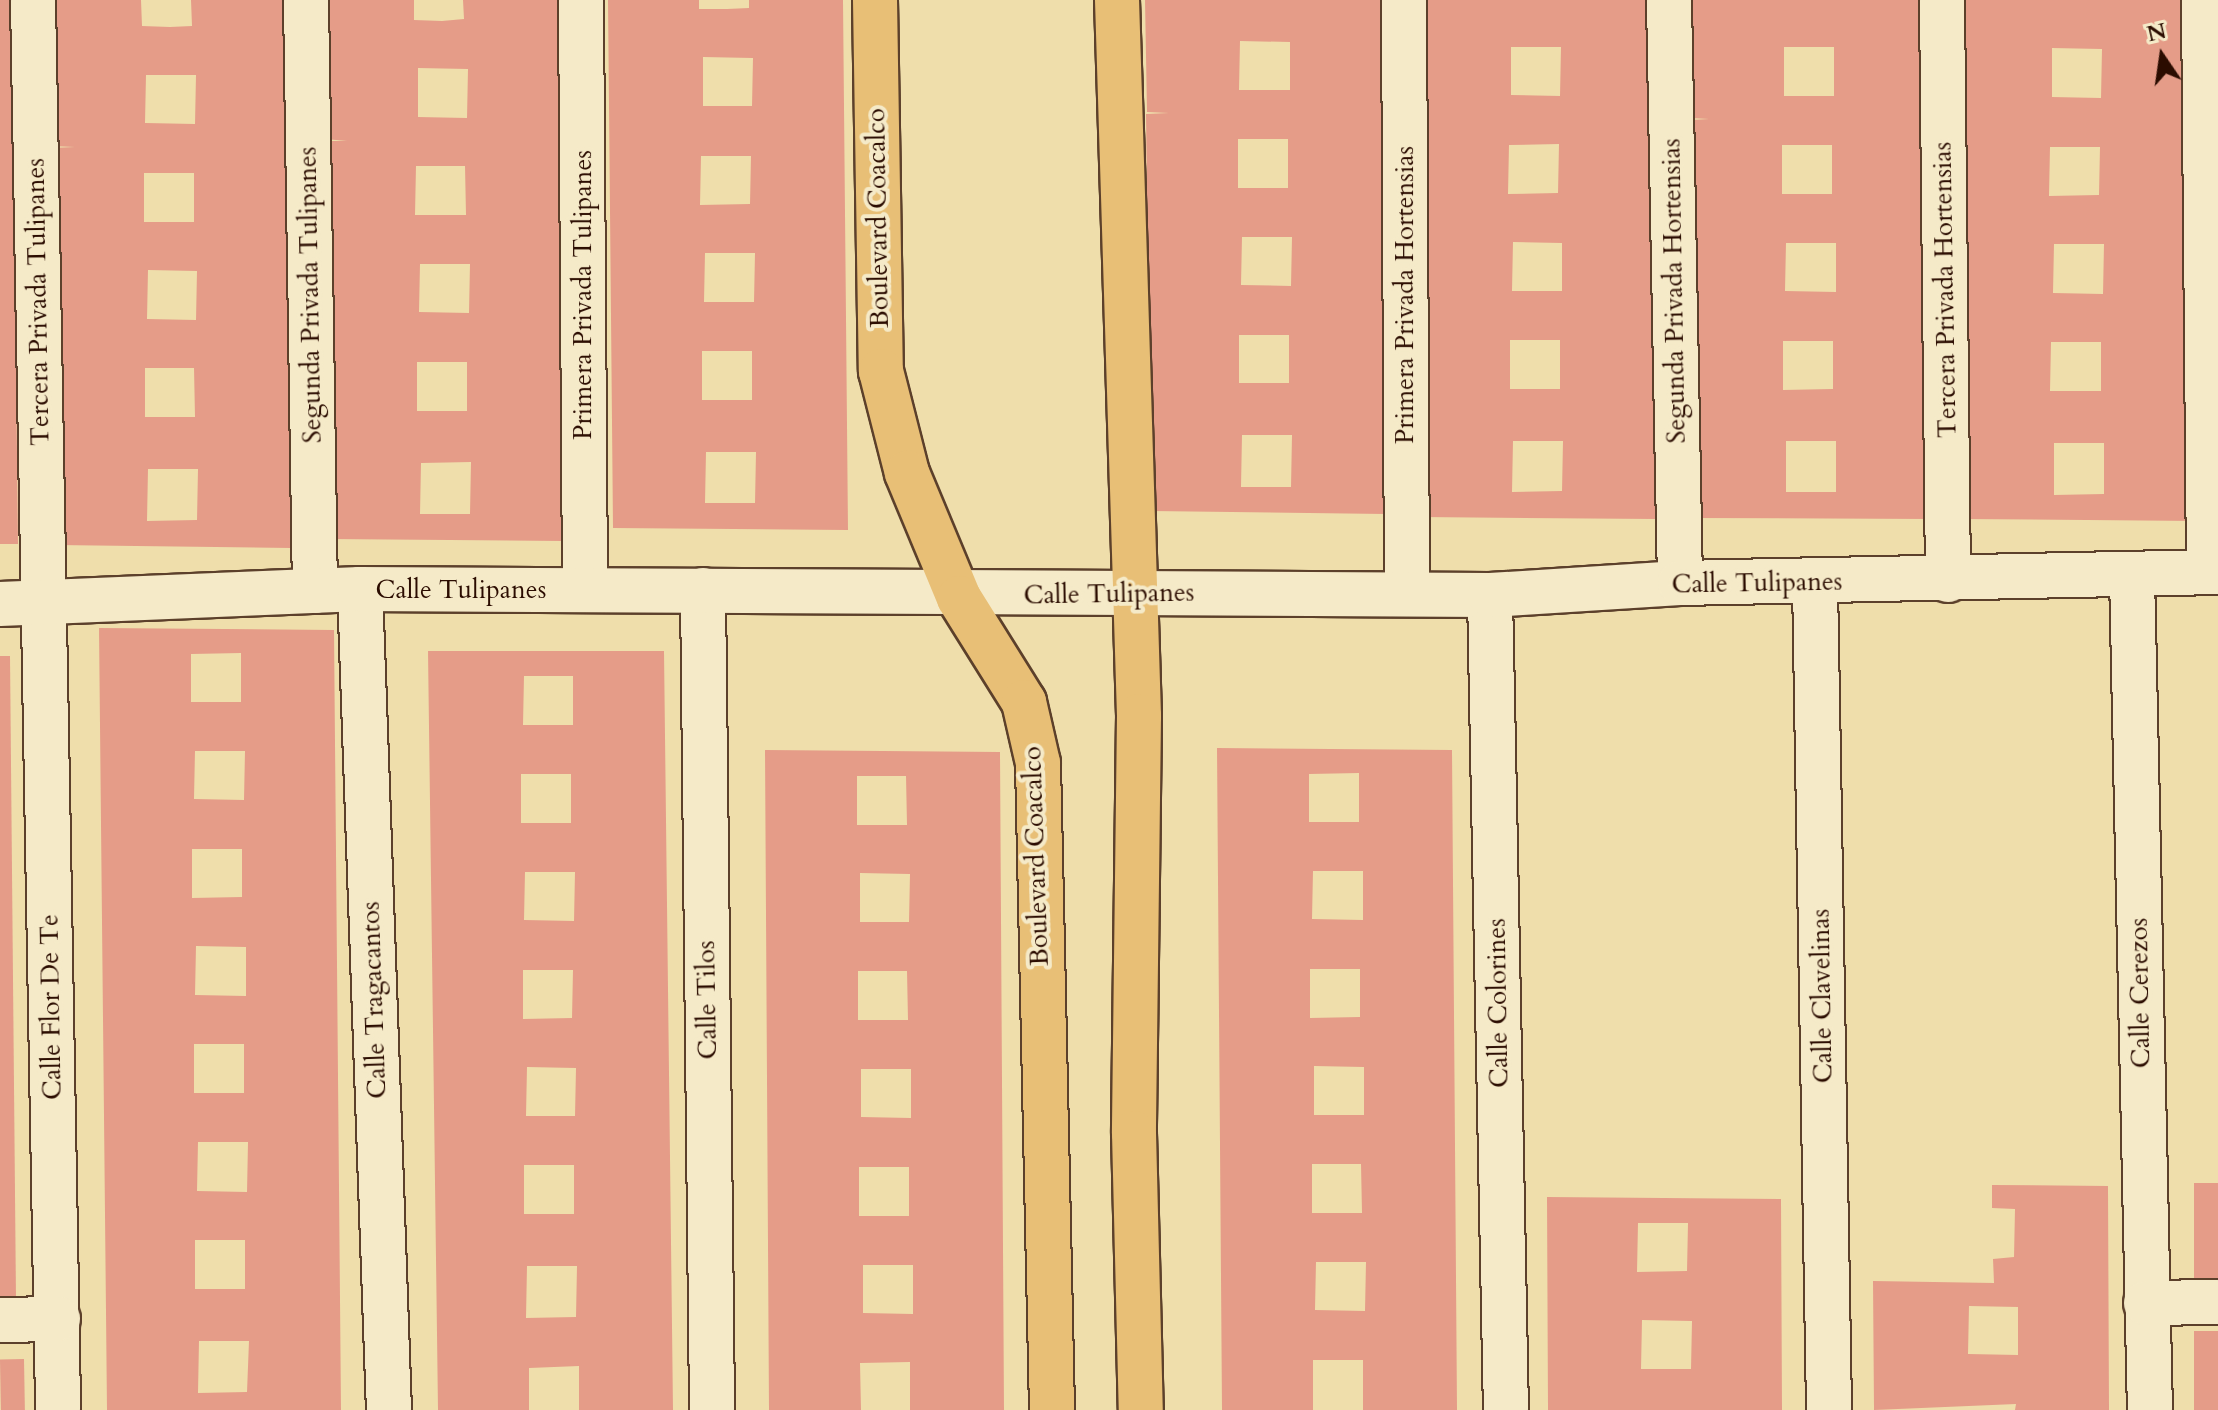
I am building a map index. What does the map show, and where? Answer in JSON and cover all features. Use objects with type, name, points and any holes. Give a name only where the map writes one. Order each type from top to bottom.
[{"type":"main road","name":"Boulevard Coacalco","points":[[875,0],[881,371],[907,473],[959,598],[1024,702],[1038,763],[1052,1410]]},
{"type":"main road","points":[[1117,0],[1135,593],[1141,1410]]},
{"type":"street","name":"Tercera Privada Tulipanes","points":[[33,0],[43,604]]},
{"type":"street","name":"Segunda Privada Tulipanes","points":[[306,0],[315,591]]},
{"type":"street","name":"Primera Privada Tulipanes","points":[[581,0],[585,590]]},
{"type":"street","name":"Primera Privada Hortensias","points":[[1404,0],[1407,590]]},
{"type":"street","name":"Segunda Privada Hortensias","points":[[1669,0],[1680,583]]},
{"type":"street","name":"Tercera Privada Hortensias","points":[[1942,0],[1948,580]]},
{"type":"street","points":[[2204,0],[2214,572]]},
{"type":"street","name":"Calle Tulipanes","points":[[0,604],[360,589],[703,590],[959,598],[1407,590],[1490,595],[1680,583],[1948,580],[2214,572]]},
{"type":"street","name":"Calle Cerezos","points":[[2132,575],[2150,1410]]},
{"type":"street","name":"Calle Clavelinas","points":[[1815,582],[1829,1410]]},
{"type":"street","name":"Calle Tragacantos","points":[[360,589],[389,1410]]},
{"type":"street","name":"Calle Tilos","points":[[703,590],[712,1410]]},
{"type":"street","name":"Calle Colorines","points":[[1490,595],[1506,1410]]},
{"type":"street","name":"Calle Flor De Te","points":[[43,604],[58,1410]]},
{"type":"street","points":[[2146,1303],[2218,1302]]},
{"type":"street","points":[[0,1320],[58,1319]]},
{"type":"building","points":[[0,0],[12,0],[18,544],[0,544]]},
{"type":"building","points":[[51,0],[141,0],[142,26],[170,27],[192,26],[191,0],[285,0],[291,548],[56,545],[52,148],[75,147],[52,146]],"holes":[[[146,75],[196,75],[195,124],[145,123]],[[144,173],[194,173],[194,222],[144,222]],[[148,270],[197,271],[196,320],[147,319]],[[145,368],[194,368],[195,417],[145,417]],[[148,469],[198,469],[197,520],[147,521]]]},
{"type":"building","points":[[323,0],[414,0],[414,20],[442,21],[464,19],[463,0],[558,0],[563,541],[328,539],[324,141],[347,141],[325,139]],"holes":[[[418,68],[468,69],[467,118],[418,117]],[[416,166],[465,166],[466,215],[415,215]],[[420,264],[470,264],[469,313],[419,312]],[[417,362],[467,362],[467,411],[417,411]],[[471,462],[470,514],[420,514],[421,463]]]},
{"type":"building","points":[[608,0],[699,0],[699,9],[727,9],[749,8],[749,0],[843,0],[848,530],[613,528]],"holes":[[[703,57],[753,58],[752,106],[703,106]],[[701,156],[751,156],[750,204],[700,205]],[[705,253],[755,253],[754,302],[704,302]],[[702,351],[752,351],[752,400],[702,400]],[[706,452],[756,452],[755,503],[705,503]]]},
{"type":"building","points":[[1145,0],[1380,0],[1385,514],[1151,511],[1146,114],[1169,113],[1147,112]],"holes":[[[1240,41],[1290,42],[1290,90],[1239,90]],[[1238,139],[1288,139],[1288,188],[1238,188]],[[1242,237],[1292,237],[1291,286],[1241,285]],[[1239,335],[1289,335],[1289,383],[1239,383]],[[1242,435],[1292,435],[1291,487],[1241,487]]]},
{"type":"building","points":[[1415,0],[1651,0],[1656,519],[1421,517]],"holes":[[[1511,47],[1561,47],[1560,96],[1511,95]],[[1559,144],[1558,193],[1508,194],[1509,145]],[[1513,242],[1562,243],[1562,291],[1512,291]],[[1510,340],[1560,340],[1560,389],[1510,389]],[[1513,441],[1563,441],[1562,491],[1512,492]]]},
{"type":"building","points":[[1689,0],[1924,0],[1930,519],[1695,518],[1691,120],[1709,119],[1691,118]],"holes":[[[1784,47],[1834,47],[1834,96],[1784,96]],[[1782,145],[1832,145],[1832,194],[1782,194]],[[1786,243],[1836,243],[1836,292],[1785,291]],[[1783,341],[1833,341],[1833,389],[1783,390]],[[1786,441],[1836,441],[1836,492],[1786,492]]]},
{"type":"building","points":[[1957,0],[2192,0],[2197,521],[1962,519]],"holes":[[[2052,48],[2102,49],[2101,98],[2052,97]],[[2050,147],[2100,147],[2099,195],[2049,196]],[[2054,244],[2104,244],[2103,294],[2053,293]],[[2051,342],[2101,342],[2101,391],[2050,391]],[[2054,443],[2104,443],[2104,494],[2054,495]]]},
{"type":"building","points":[[99,628],[334,630],[341,1410],[107,1410]],"holes":[[[241,653],[241,702],[191,702],[191,654]],[[195,751],[245,751],[244,800],[194,799]],[[192,849],[242,849],[242,897],[192,898]],[[196,946],[246,947],[246,996],[195,995]],[[194,1044],[244,1044],[244,1093],[194,1093]],[[198,1142],[248,1142],[247,1192],[197,1191]],[[195,1240],[245,1240],[245,1289],[195,1289]],[[199,1341],[249,1341],[247,1392],[198,1393]]]},
{"type":"building","points":[[428,651],[664,651],[673,1410],[579,1410],[579,1366],[529,1368],[529,1410],[438,1410]],"holes":[[[524,676],[573,676],[573,725],[523,725]],[[521,774],[571,774],[571,823],[521,823]],[[525,872],[575,872],[574,921],[524,920]],[[523,970],[573,970],[572,1018],[523,1019]],[[527,1067],[576,1068],[575,1116],[526,1116]],[[524,1165],[574,1165],[574,1214],[524,1214]],[[527,1266],[577,1266],[576,1317],[526,1318]]]},
{"type":"building","points":[[0,656],[10,656],[16,1300],[0,1300]]},
{"type":"building","points":[[1217,748],[1452,750],[1457,1410],[1363,1410],[1363,1360],[1313,1360],[1313,1410],[1222,1410]],"holes":[[[1359,773],[1359,822],[1309,822],[1309,774]],[[1313,871],[1363,871],[1363,920],[1312,919]],[[1310,969],[1360,969],[1360,1017],[1310,1018]],[[1314,1066],[1364,1067],[1364,1115],[1314,1115]],[[1312,1164],[1361,1164],[1362,1213],[1312,1213]],[[1316,1262],[1366,1262],[1365,1311],[1315,1310]]]},
{"type":"building","points":[[765,750],[1000,752],[1004,1410],[910,1410],[910,1362],[860,1363],[861,1410],[769,1410]],"holes":[[[857,776],[906,776],[907,825],[857,825]],[[860,873],[910,874],[909,922],[860,922]],[[858,971],[907,971],[908,1020],[858,1020]],[[861,1069],[911,1069],[911,1118],[861,1117]],[[859,1167],[909,1167],[909,1216],[859,1216]],[[863,1265],[913,1265],[913,1314],[863,1313]]]},
{"type":"building","points":[[2194,1183],[2218,1183],[2218,1280],[2194,1280]]},
{"type":"building","points":[[1992,1185],[2108,1186],[2109,1410],[2015,1410],[2016,1404],[1874,1410],[1873,1281],[1994,1283],[1993,1259],[2014,1257],[2015,1209],[1992,1208]],"holes":[[[1969,1306],[2018,1307],[2018,1355],[1968,1354]]]},
{"type":"building","points":[[1547,1197],[1781,1199],[1782,1410],[1548,1410]],"holes":[[[1638,1223],[1688,1223],[1687,1271],[1637,1272]],[[1642,1320],[1692,1321],[1691,1369],[1641,1369]]]},
{"type":"building","points":[[2194,1331],[2218,1331],[2218,1410],[2194,1410]]},
{"type":"building","points":[[0,1359],[24,1359],[25,1410],[1,1410]]}]
